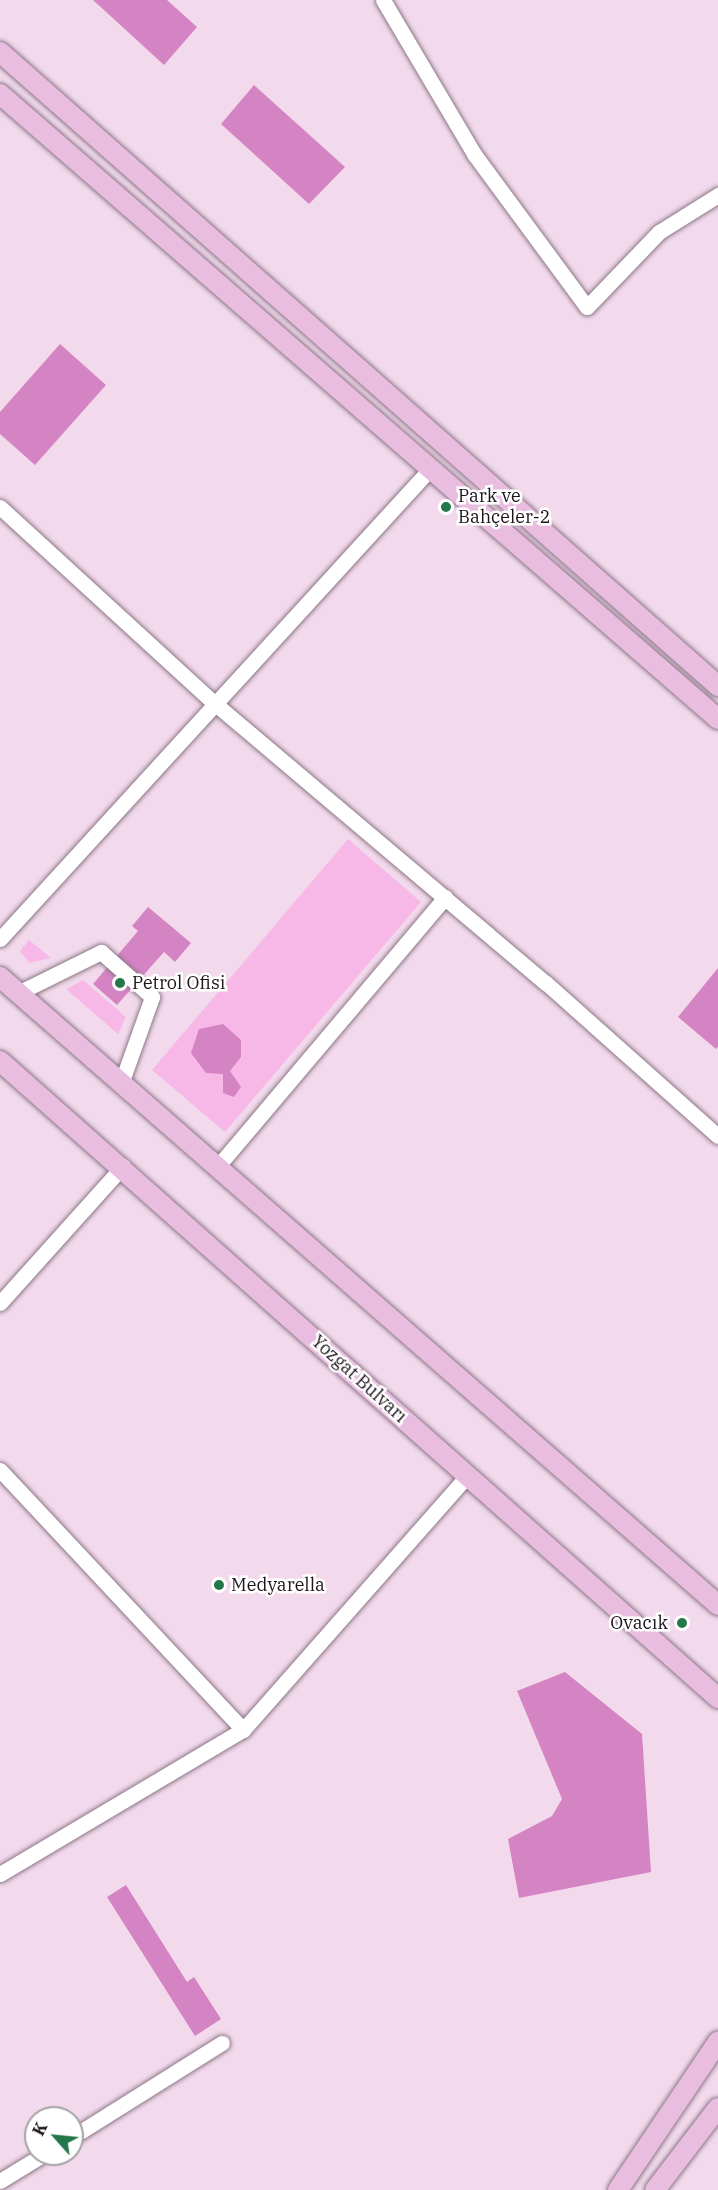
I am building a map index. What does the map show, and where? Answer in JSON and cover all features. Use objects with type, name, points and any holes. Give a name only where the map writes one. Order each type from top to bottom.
[{"type":"main road","points":[[0,52],[718,686]]},
{"type":"main road","points":[[0,94],[429,470],[718,719]]},
{"type":"main road","points":[[0,977],[122,1081],[718,1605]]},
{"type":"main road","name":"Yozgat Bulvarı","points":[[0,1061],[123,1166],[466,1476],[718,1698]]},
{"type":"main road","points":[[618,2190],[718,2042]]},
{"type":"main road","points":[[655,2190],[718,2108]]},
{"type":"street","points":[[382,0],[474,154],[587,307],[659,232],[718,195]]},
{"type":"street","points":[[0,939],[213,702],[429,470]]},
{"type":"street","points":[[0,507],[213,702],[445,897],[718,1136]]},
{"type":"street","points":[[218,1166],[445,897]]},
{"type":"street","points":[[18,993],[101,952],[153,997],[122,1081]]},
{"type":"street","points":[[0,1303],[123,1166]]},
{"type":"street","points":[[0,1470],[243,1730]]},
{"type":"street","points":[[0,1874],[243,1730],[466,1476]]},
{"type":"street","points":[[84,2129],[222,2043]]},
{"type":"street","points":[[0,2181],[24,2166]]},
{"type":"shaded area","points":[[348,839],[421,902],[225,1132],[152,1070]]},
{"type":"shaded area","points":[[29,940],[51,958],[29,963],[20,951]]},
{"type":"shaded area","points":[[83,980],[126,1017],[118,1034],[66,989]]},
{"type":"building","points":[[93,0],[167,0],[197,27],[164,65]]},
{"type":"building","points":[[254,85],[345,167],[309,204],[221,124]]},
{"type":"building","points":[[60,344],[106,385],[35,465],[0,434],[0,412]]},
{"type":"building","points":[[148,907],[191,943],[175,962],[164,952],[117,1005],[93,984],[138,931],[132,926]]},
{"type":"building","points":[[718,968],[718,1047],[716,1049],[678,1017]]},
{"type":"building","points":[[223,1024],[241,1040],[241,1057],[230,1071],[241,1087],[234,1097],[223,1093],[223,1074],[206,1073],[191,1053],[199,1029]]},
{"type":"building","points":[[565,1672],[642,1734],[651,1872],[519,1898],[508,1839],[552,1816],[562,1799],[517,1691]]},
{"type":"building","points":[[126,1885],[187,1982],[194,1977],[221,2019],[195,2036],[107,1897]]},
{"type":"place","name":"Park ve Bahçeler-2","points":[[446,507]]},
{"type":"place","name":"Petrol Ofisi","points":[[120,983]]},
{"type":"place","name":"Medyarella","points":[[219,1585]]},
{"type":"place","name":"Ovacık","points":[[682,1623]]}]
